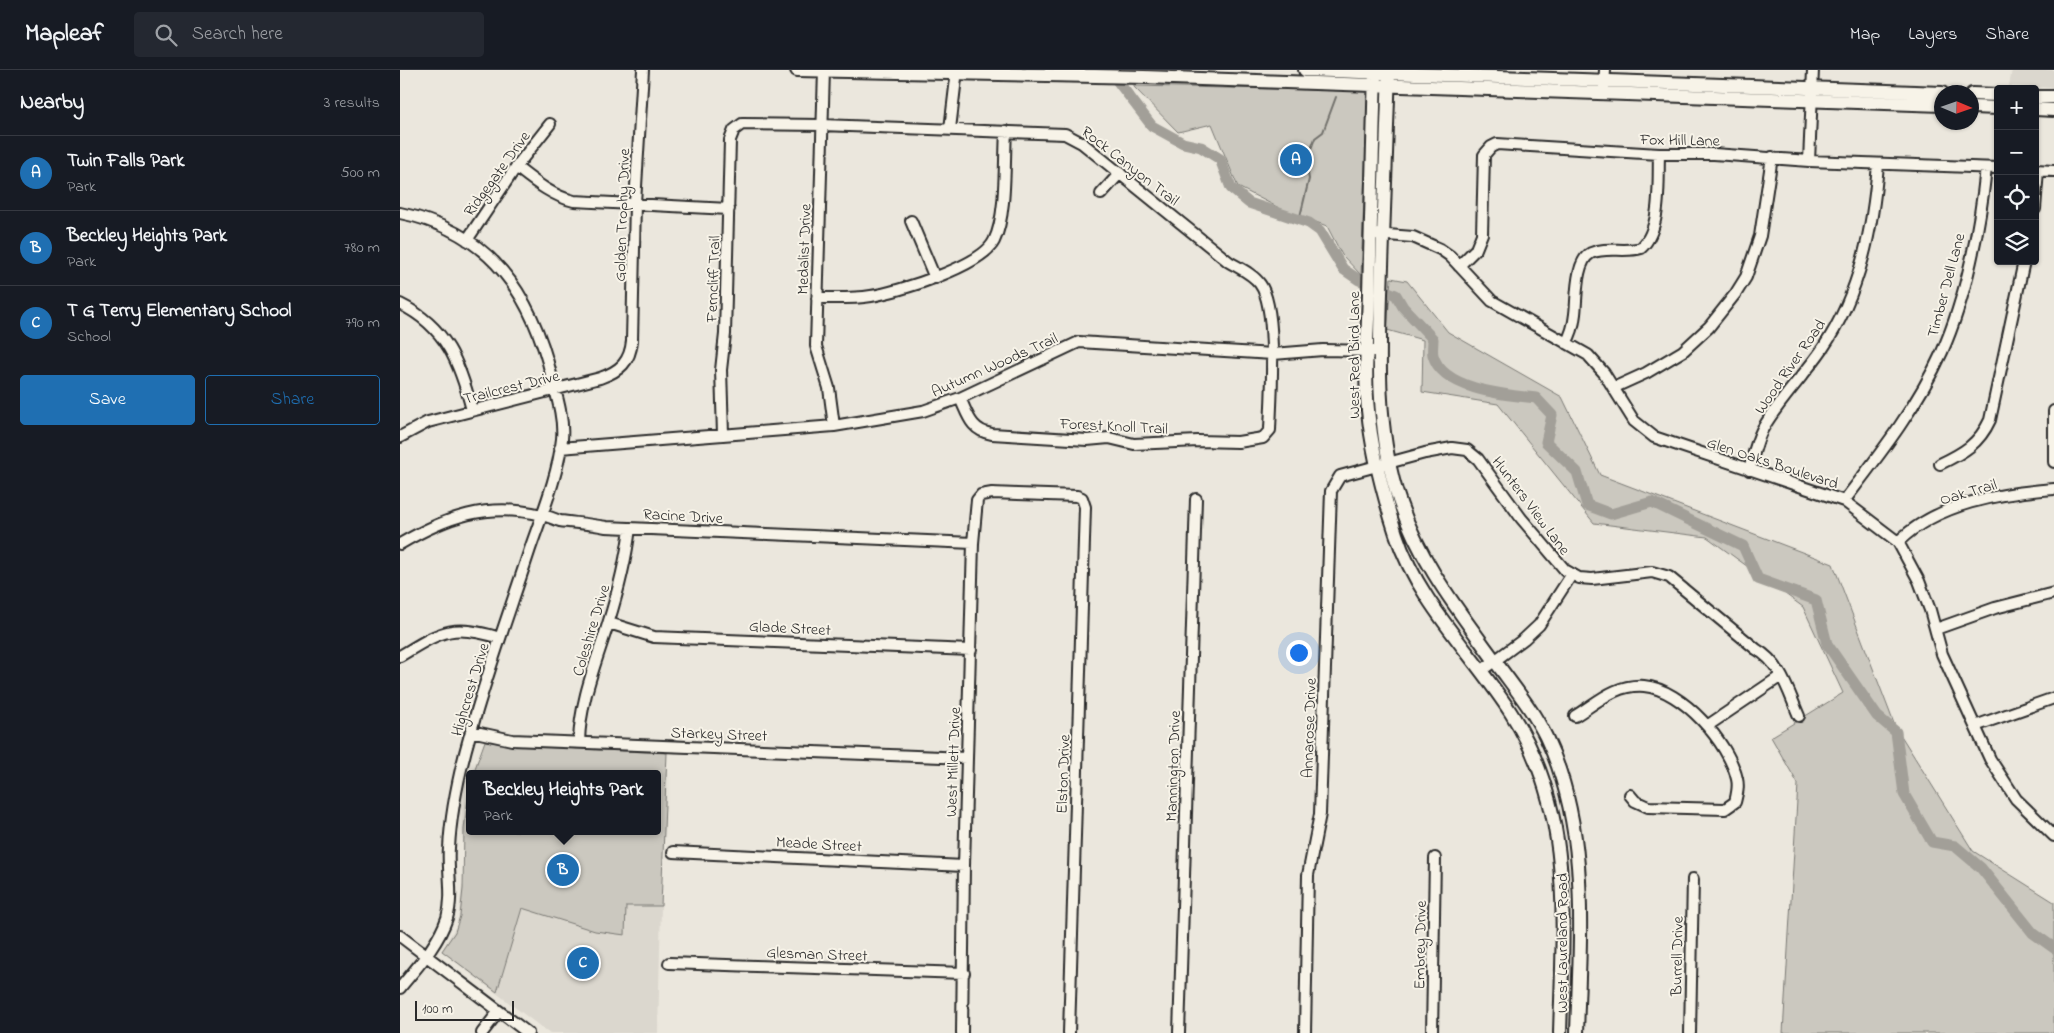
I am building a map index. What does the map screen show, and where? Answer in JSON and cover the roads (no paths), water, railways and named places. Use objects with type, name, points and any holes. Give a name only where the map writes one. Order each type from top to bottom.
[{"type":"main road","points":[[797,70],[1144,77],[1604,75],[1934,105]]},
{"type":"main road","points":[[1305,70],[1375,76]]},
{"type":"main road","name":"West Red Bird Lane","points":[[1375,76],[1376,266],[1374,351],[1380,408],[1382,463],[1404,556],[1430,602],[1481,671],[1531,746]]},
{"type":"main road","points":[[1389,76],[1604,93],[1934,93]]},
{"type":"main road","name":"West Red Bird Lane","points":[[1376,234],[1389,76]]},
{"type":"main road","points":[[1979,94],[1994,95]]},
{"type":"main road","points":[[2039,96],[2054,97]]},
{"type":"main road","points":[[1979,107],[1994,108]]},
{"type":"main road","points":[[2039,109],[2054,110]]},
{"type":"main road","name":"West Red Bird Lane","points":[[1382,463],[1424,559],[1436,579],[1522,697],[1546,737]]},
{"type":"main road","points":[[1531,746],[1546,737]]},
{"type":"main road","name":"West Laureland Road","points":[[1546,737],[1562,778],[1571,818],[1577,865],[1580,926],[1577,1033]]},
{"type":"main road","name":"West Laureland Road","points":[[1531,746],[1551,802],[1560,874],[1563,926],[1560,1033]]},
{"type":"main road","points":[[1563,926],[1580,926]]},
{"type":"street","name":"Golden Trophy Drive","points":[[627,361],[632,341],[635,203],[643,70]]},
{"type":"street","name":"Medalist Drive","points":[[824,70],[816,346],[829,388],[834,426]]},
{"type":"street","points":[[1809,161],[1813,70]]},
{"type":"street","points":[[950,129],[957,72]]},
{"type":"street","points":[[1604,75],[1604,93]]},
{"type":"street","name":"Ridgegate Drive","points":[[467,240],[516,167],[550,124]]},
{"type":"street","name":"Rock Canyon Trail","points":[[738,127],[747,124],[822,125],[1006,131],[1065,134],[1082,143],[1229,262],[1260,284],[1264,290],[1273,354],[1270,416]]},
{"type":"street","name":"Ferncliff Trail","points":[[723,434],[721,370],[725,334],[730,140],[738,127]]},
{"type":"street","points":[[817,298],[868,297],[900,290],[935,278],[987,252],[996,239],[1001,215],[1006,131]]},
{"type":"street","name":"Fox Hill Lane","points":[[1459,266],[1473,254],[1482,234],[1484,155],[1490,147],[1506,144],[1659,154],[1772,157],[1809,161],[1994,168]]},
{"type":"street","points":[[1566,344],[1575,320],[1578,279],[1588,254],[1597,251],[1641,248],[1651,235],[1655,223],[1659,154]]},
{"type":"street","points":[[1613,388],[1646,373],[1683,351],[1708,327],[1736,292],[1746,277],[1760,236],[1772,157]]},
{"type":"street","name":"Wood River Road","points":[[1749,470],[1761,432],[1781,401],[1823,348],[1852,292],[1871,227],[1878,164]]},
{"type":"street","points":[[516,167],[541,186],[566,199],[729,209]]},
{"type":"street","name":"Timber Dell Lane","points":[[1844,501],[1900,426],[1942,351],[1964,284],[1984,189],[1986,168]]},
{"type":"street","points":[[2039,170],[2054,171]]},
{"type":"street","points":[[1100,194],[1120,173]]},
{"type":"street","name":"Highcrest Drive","points":[[400,213],[438,226],[467,240],[506,273],[520,295],[544,343],[556,391],[562,427],[560,448],[542,514],[471,730],[450,824],[450,906],[442,930],[426,955],[400,988]]},
{"type":"street","points":[[911,222],[935,278]]},
{"type":"street","name":"Glen Oaks Boulevard","points":[[1376,234],[1413,238],[1428,242],[1446,252],[1492,301],[1592,359],[1604,373],[1634,421],[1654,437],[1844,501],[1898,542],[1919,581],[1936,629],[1942,654],[1975,726],[2004,782],[2016,799],[2054,836]]},
{"type":"street","points":[[1940,464],[1968,450],[1982,436],[1990,420],[2023,265]]},
{"type":"street","points":[[400,304],[425,320],[448,345],[462,371],[472,410]]},
{"type":"street","name":"Autumn Woods Trail","points":[[560,448],[834,426],[923,411],[960,398],[1079,342],[1273,354],[1323,350],[1374,351]]},
{"type":"street","name":"Trailcrest Drive","points":[[400,437],[428,422],[556,391],[615,373],[627,361]]},
{"type":"street","name":"Forest Knoll Trail","points":[[960,398],[972,426],[982,433],[1087,440],[1108,438],[1134,444],[1256,440],[1263,438],[1270,430],[1270,416]]},
{"type":"street","points":[[2054,410],[2054,462]]},
{"type":"street","name":"Hunters View Lane","points":[[1382,463],[1452,448],[1470,452],[1478,459],[1521,518],[1558,564],[1579,578],[1592,579],[1652,572],[1662,574],[1686,590],[1756,649],[1768,656],[1776,665],[1799,716]]},
{"type":"street","name":"Annarose Drive","points":[[1305,1033],[1308,875],[1320,814],[1331,492],[1340,476],[1382,463]]},
{"type":"street","name":"Oak Trail","points":[[1898,542],[1925,521],[1959,507],[1982,500],[2054,489]]},
{"type":"street","name":"West Millett Drive","points":[[962,1033],[964,866],[973,543],[976,500],[981,495],[992,493],[1077,496],[1084,502],[1086,516]]},
{"type":"street","name":"Mannington Drive","points":[[1179,1033],[1196,499]]},
{"type":"street","name":"Racine Drive","points":[[400,544],[434,524],[466,514],[499,510],[542,514],[558,520],[606,527],[973,543]]},
{"type":"street","name":"Elston Drive","points":[[1069,1033],[1086,516]]},
{"type":"street","name":"Coleshire Drive","points":[[579,742],[579,720],[588,683],[626,560],[630,528]]},
{"type":"street","points":[[1481,671],[1540,624],[1572,574]]},
{"type":"street","points":[[1936,629],[2002,606],[2054,593]]},
{"type":"street","name":"Glade Street","points":[[608,623],[654,637],[971,650]]},
{"type":"street","points":[[400,656],[425,641],[452,630],[469,630],[500,638]]},
{"type":"street","points":[[1707,726],[1781,676]]},
{"type":"street","points":[[1576,716],[1616,689],[1644,686],[1672,695],[1707,726],[1730,763],[1738,781],[1737,793],[1731,807],[1719,810],[1648,807],[1635,801],[1630,795]]},
{"type":"street","points":[[1975,726],[2040,701],[2054,698]]},
{"type":"street","name":"Starkey Street","points":[[471,730],[512,740],[967,758]]},
{"type":"street","name":"Meade Street","points":[[673,852],[964,866]]},
{"type":"street","name":"Embrey Drive","points":[[1432,1033],[1436,858]]},
{"type":"street","name":"Burrell Drive","points":[[1690,1033],[1693,879]]},
{"type":"street","points":[[400,936],[528,1033]]},
{"type":"street","name":"Glesman Street","points":[[669,963],[964,973]]},
{"type":"street","points":[[482,1033],[499,1011]]},
{"type":"waterway","points":[[1109,70],[1152,126],[1183,143],[1201,147],[1220,159],[1231,188],[1249,203],[1309,223],[1320,231],[1343,269],[1359,280],[1396,295],[1403,307],[1433,339],[1433,355],[1439,367],[1449,376],[1477,388],[1509,395],[1536,398],[1552,415],[1546,442],[1577,472],[1587,505],[1611,514],[1652,502],[1743,546],[1758,579],[1816,600],[1827,644],[1877,716],[1896,732],[1904,794],[1932,842],[1955,846],[1981,868],[2033,933],[2054,948]]},
{"type":"waterway","points":[[1299,221],[1309,179],[1306,163],[1315,138],[1323,132],[1336,97]]},
{"type":"place","name":"Twin Falls Park","points":[[1296,160]]},
{"type":"place","name":"Beckley Heights Park","points":[[563,870]]},
{"type":"place","name":"T G Terry Elementary School","points":[[583,963]]}]
